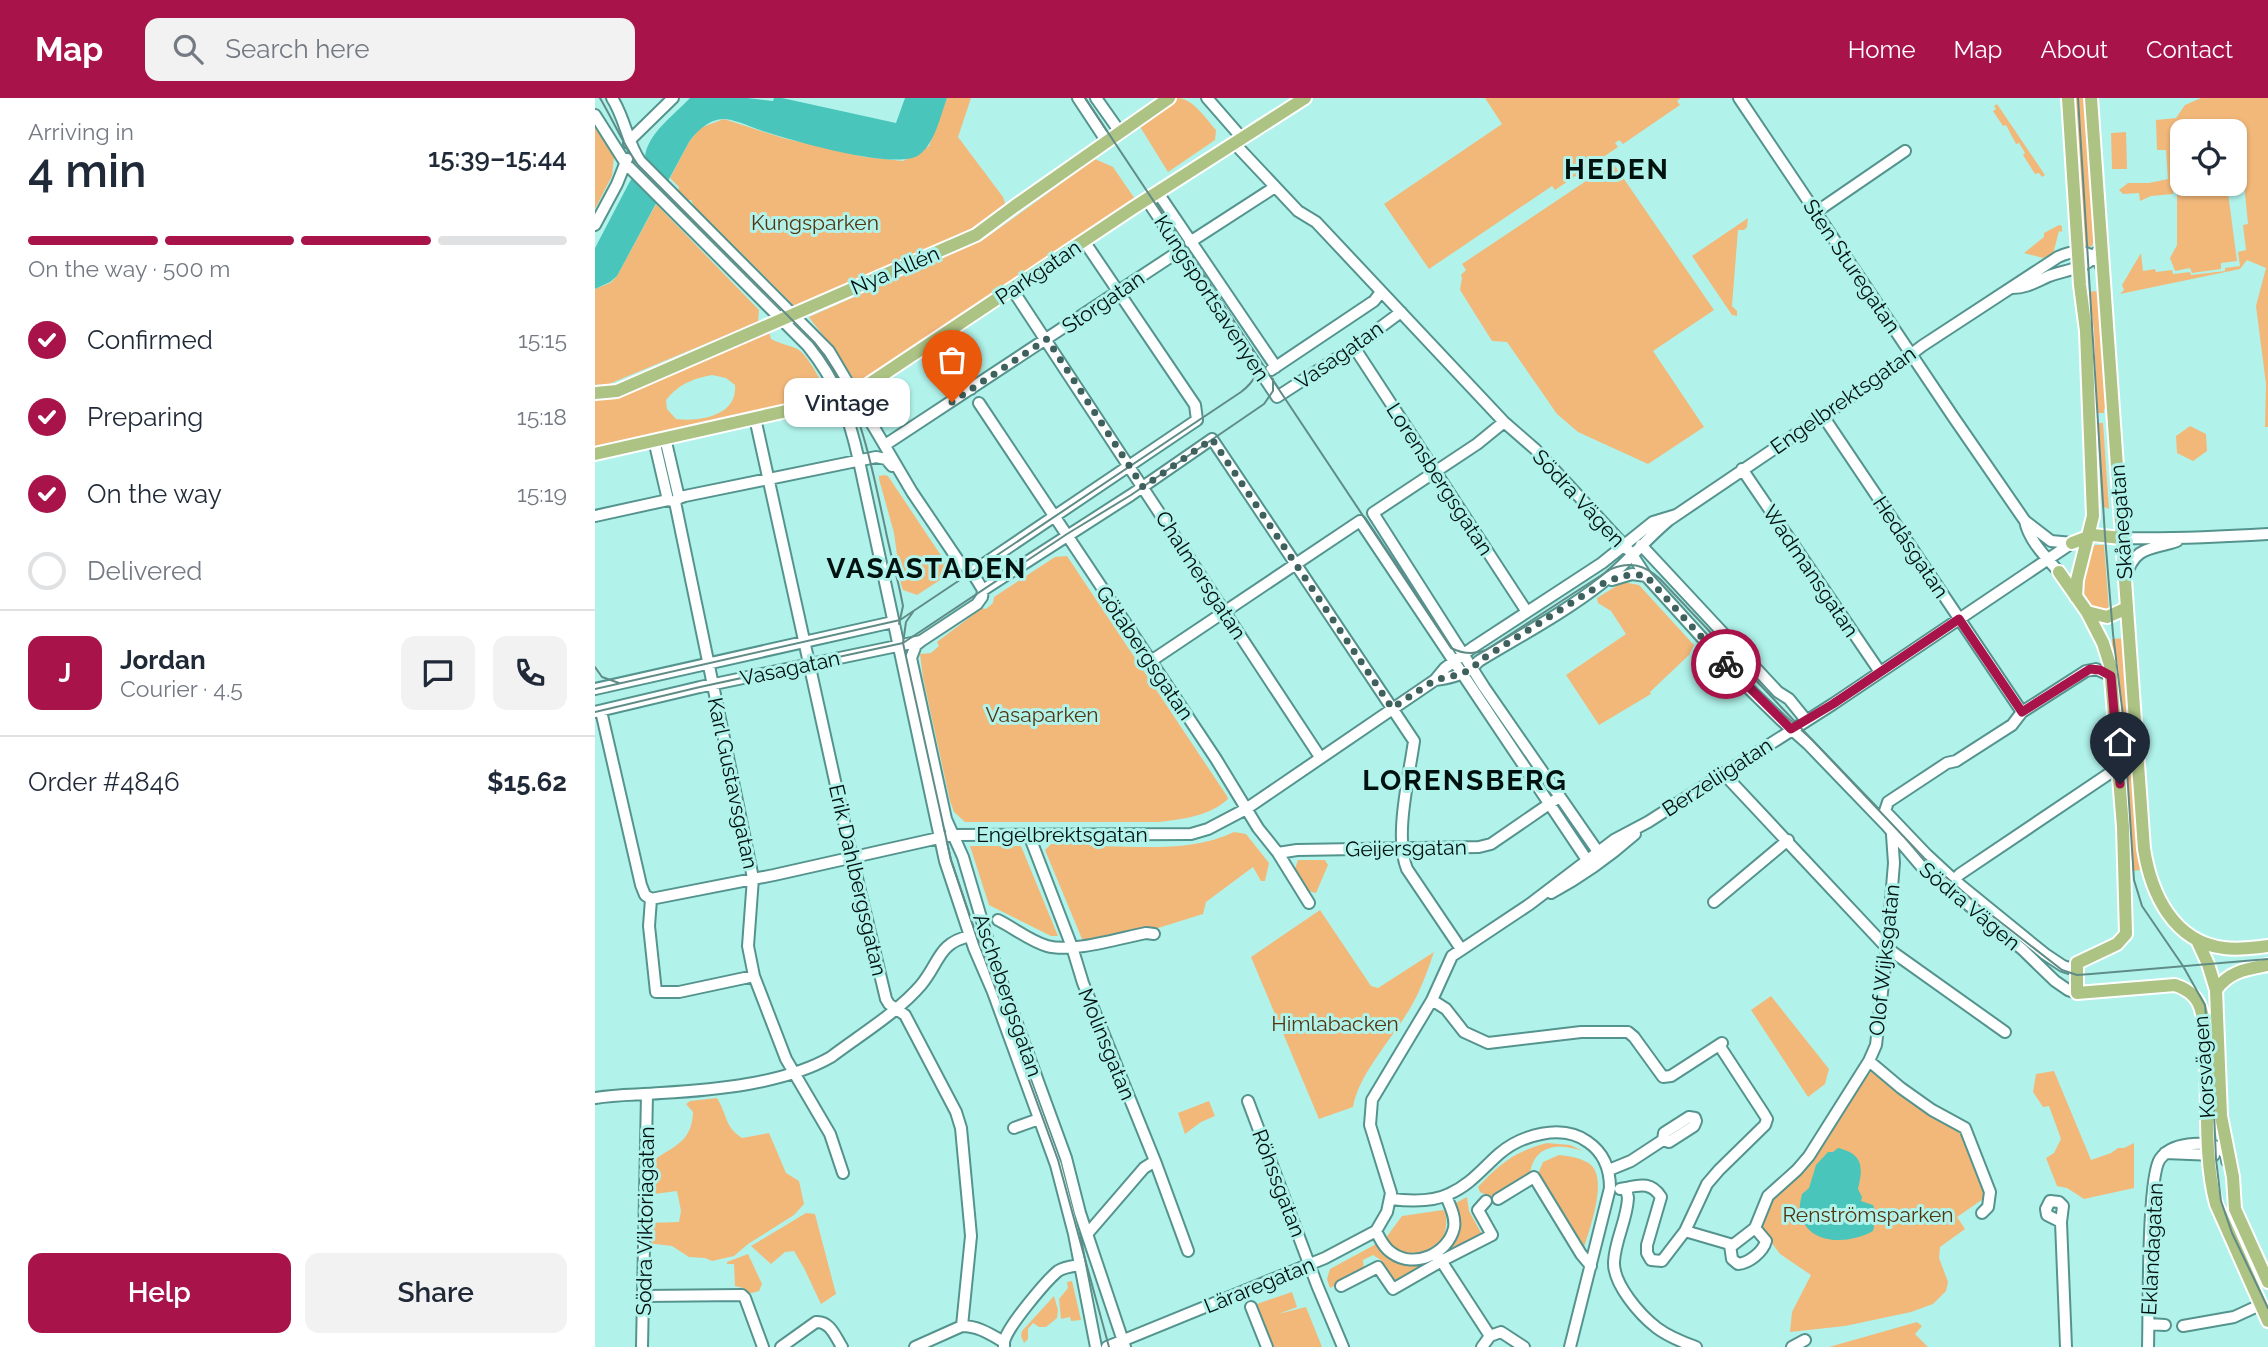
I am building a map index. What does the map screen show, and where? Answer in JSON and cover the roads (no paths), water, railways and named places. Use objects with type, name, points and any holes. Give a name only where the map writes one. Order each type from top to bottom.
[{"type":"main road","name":"Nya Allén","points":[[595,393],[617,391],[976,235],[1169,98]]},
{"type":"main road","name":"Parkgatan","points":[[595,454],[848,396],[1305,98]]},
{"type":"main road","name":"Skånegatan","points":[[2068,98],[2086,331],[2093,516],[2077,580],[2076,597]]},
{"type":"main road","name":"Skånegatan","points":[[2091,98],[2146,865],[2163,908],[2192,936]]},
{"type":"main road","points":[[2072,542],[2087,536],[2121,538]]},
{"type":"main road","points":[[2105,536],[2116,544],[2123,557]]},
{"type":"main road","points":[[2059,572],[2087,612],[2106,651],[2111,676],[2127,914],[2126,934],[2117,944],[2080,961],[2076,970],[2077,993]]},
{"type":"main road","points":[[2087,612],[2107,617],[2127,608]]},
{"type":"main road","points":[[2192,936],[2223,948],[2268,946]]},
{"type":"main road","name":"Korsvägen","points":[[2192,936],[2209,964],[2216,990],[2210,1019],[2213,1089],[2208,1150],[2210,1178],[2216,1204],[2260,1306]]},
{"type":"main road","points":[[2216,990],[2221,982],[2235,972],[2268,965]]},
{"type":"main road","name":"Korsvägen","points":[[2077,993],[2175,985],[2188,991],[2210,1019]]},
{"type":"main road","name":"Korsvägen","points":[[2213,1089],[2233,1177],[2235,1209],[2268,1282]]},
{"type":"main road","points":[[2260,1306],[2268,1321]]},
{"type":"street","points":[[595,225],[633,164],[633,151],[624,121],[612,98]]},
{"type":"street","points":[[630,140],[674,98]]},
{"type":"street","points":[[1078,98],[1107,142]]},
{"type":"street","points":[[1096,98],[1120,132]]},
{"type":"street","name":"Södra Vägen","points":[[1207,98],[1275,187],[1298,211],[1316,222],[1504,422],[1535,449],[1633,556],[1646,576],[1743,683],[1826,762],[1887,826],[1920,866],[2022,949],[2055,981],[2077,993]]},
{"type":"street","name":"Sten Sturegatan","points":[[1728,98],[1739,98],[2025,521],[2027,530],[2059,572]]},
{"type":"street","points":[[595,115],[633,164],[786,317],[885,445],[912,492],[958,561],[972,572],[983,590],[977,604],[921,641]]},
{"type":"street","points":[[1816,212],[1905,151]]},
{"type":"street","points":[[1191,242],[1275,187]]},
{"type":"street","name":"Kungsportsavenyen","points":[[1152,197],[1191,242],[1276,367]]},
{"type":"street","name":"Kungsportsavenyen","points":[[1152,197],[1181,250],[1277,397]]},
{"type":"street","points":[[972,572],[1197,420],[1195,405],[1084,241]]},
{"type":"street","points":[[2095,257],[2101,243]]},
{"type":"street","name":"Storgatan","points":[[885,445],[1181,250]]},
{"type":"street","points":[[2078,251],[2095,257],[2103,270]]},
{"type":"street","name":"Engelbrektsgatan","points":[[1435,680],[1461,674],[1473,668],[1479,661],[1600,585],[1676,515],[1922,346],[2058,257],[2078,251]]},
{"type":"street","name":"Engelbrektsgatan","points":[[2012,288],[2028,287],[2048,276],[2079,267],[2095,257]]},
{"type":"street","name":"Chalmersgatan","points":[[1012,289],[1320,757]]},
{"type":"street","name":"Vasagatan","points":[[1263,375],[1374,301],[1381,292]]},
{"type":"street","name":"Vasagatan","points":[[1277,397],[1401,312]]},
{"type":"street","name":"Lorensbergsgatan","points":[[1354,346],[1527,612]]},
{"type":"street","points":[[948,352],[971,389]]},
{"type":"street","name":"Aschebergsgatan","points":[[848,396],[856,461],[900,644],[940,837],[970,936],[1056,1164],[1074,1234],[1096,1347]]},
{"type":"street","name":"Götabergsgatan","points":[[979,403],[1309,903]]},
{"type":"street","name":"Hedåsgatan","points":[[1823,416],[2022,712]]},
{"type":"street","name":"Erik Dahlbergsgatan","points":[[755,418],[885,994],[889,1004],[905,1015],[956,1112],[961,1128],[971,1236],[962,1326]]},
{"type":"street","points":[[1504,422],[1478,444],[1373,513],[1484,687],[1600,855]]},
{"type":"street","name":"Karl Gustavsgatan","points":[[659,439],[753,878],[748,946],[754,976],[792,1073],[831,1134],[843,1173]]},
{"type":"street","points":[[983,590],[1212,439],[1413,741],[1402,848],[1407,869],[1461,949],[1452,956],[1431,1000],[1375,1094],[1370,1109],[1370,1125],[1388,1177],[1391,1199],[1387,1212],[1375,1231],[1384,1246],[1398,1257],[1439,1257]]},
{"type":"street","points":[[835,465],[851,452],[855,440]]},
{"type":"street","points":[[595,516],[876,457],[885,458],[912,492]]},
{"type":"street","name":"Wadmansgatan","points":[[1742,469],[1880,672]]},
{"type":"street","name":"Engelbrektsgatan","points":[[651,899],[952,835],[1191,834],[1208,829],[1245,809],[1435,680],[1445,668],[1464,654],[1602,563],[1653,522],[1676,515]]},
{"type":"street","points":[[1151,661],[1360,521],[1461,674],[1469,681],[1587,865]]},
{"type":"street","points":[[2025,521],[2051,541],[2072,542]]},
{"type":"street","points":[[2125,580],[2132,559],[2140,552],[2180,540],[2268,534]]},
{"type":"street","points":[[2121,538],[2161,537],[2180,540]]},
{"type":"street","name":"Berzeliigatan","points":[[1461,949],[1529,904],[1570,883],[1587,865],[1600,855],[1619,848],[1648,822],[1880,672],[2072,542]]},
{"type":"street","name":"Södra Vägen","points":[[1641,545],[1806,720]]},
{"type":"street","name":"Engelbrektsgatan","points":[[1600,585],[1622,576],[1646,576]]},
{"type":"street","name":"Vasagatan","points":[[596,686],[893,622]]},
{"type":"street","name":"Vasagatan","points":[[598,711],[921,641]]},
{"type":"street","name":"Aschebergsgatan","points":[[921,641],[916,645],[911,658],[945,816],[963,857],[993,958],[1066,1158],[1118,1345]]},
{"type":"street","points":[[2022,712],[2090,669],[2100,670],[2111,676]]},
{"type":"street","points":[[598,711],[641,886],[645,895],[651,899],[649,926],[656,992],[679,992],[754,976]]},
{"type":"street","name":"Södra Vägen","points":[[2022,712],[2012,725],[1888,802],[1885,811],[1954,880],[2045,954],[2063,966],[2076,970]]},
{"type":"street","points":[[1954,880],[2119,767]]},
{"type":"street","points":[[1723,773],[1887,948],[2005,1031]]},
{"type":"street","name":"Geijersgatan","points":[[1278,853],[1297,850],[1479,847],[1491,844],[1561,797]]},
{"type":"street","name":"Molinsgatan","points":[[1029,835],[1083,983],[1155,1161],[1188,1251]]},
{"type":"street","name":"Olof Wijksgatan","points":[[1685,1231],[1731,1245],[1732,1259],[1738,1264],[1745,1263],[1764,1247],[1766,1241],[1755,1228],[1768,1196],[1809,1156],[1870,1061],[1876,1045],[1887,948],[1894,863],[1892,835]]},
{"type":"street","points":[[1714,902],[1788,840]]},
{"type":"street","name":"Olof Wijksgatan","points":[[1894,863],[1902,854],[1909,854]]},
{"type":"street","points":[[998,920],[1044,945],[1063,948],[1146,933],[1154,934]]},
{"type":"street","points":[[595,1098],[717,1089],[792,1073],[818,1064],[895,1009],[921,985],[949,943],[970,936]]},
{"type":"street","points":[[1431,1000],[1446,1009],[1464,1031],[1489,1044],[1623,1031],[1634,1037],[1663,1077],[1671,1076],[1722,1043],[1767,1122],[1707,1184],[1685,1231],[1663,1259],[1657,1262],[1651,1260],[1647,1253],[1661,1198],[1656,1190],[1640,1185],[1610,1188]]},
{"type":"street","points":[[1870,1061],[1932,1110],[1965,1128],[1990,1192],[1988,1207],[1982,1213]]},
{"type":"street","name":"Södra Viktoriagatan","points":[[642,1347],[647,1094]]},
{"type":"street","name":"Röhssgatan","points":[[1248,1101],[1343,1347]]},
{"type":"street","points":[[1014,1128],[1039,1119]]},
{"type":"street","points":[[1391,1199],[1446,1196],[1470,1182],[1509,1147],[1545,1133],[1565,1133],[1584,1139],[1597,1149],[1609,1170],[1610,1188],[1570,1347]]},
{"type":"street","points":[[1609,1170],[1631,1161],[1663,1140]]},
{"type":"street","name":"Eklandagatan","points":[[2148,1347],[2153,1198],[2158,1161],[2165,1153],[2208,1150],[2219,1154],[2225,1145]]},
{"type":"street","points":[[1089,1233],[1132,1181],[1155,1161]]},
{"type":"street","points":[[1498,1199],[1534,1177],[1591,1266]]},
{"type":"street","points":[[1626,1188],[1627,1204],[1614,1261],[1618,1281],[1656,1327],[1675,1339],[1696,1347]]},
{"type":"street","points":[[1439,1257],[1454,1224],[1446,1196]]},
{"type":"street","points":[[1341,1286],[1378,1267],[1393,1289],[1439,1257],[1492,1235],[1478,1210],[1486,1201]]},
{"type":"street","points":[[2061,1222],[2066,1347]]},
{"type":"street","points":[[1731,1245],[1755,1228]]},
{"type":"street","name":"Läraregatan","points":[[1118,1345],[1310,1265],[1346,1249],[1375,1231]]},
{"type":"street","points":[[1439,1257],[1485,1343],[1501,1332],[1519,1346]]},
{"type":"street","points":[[915,1347],[962,1326],[975,1326],[1004,1344],[1006,1333],[1059,1271],[1080,1265]]},
{"type":"street","points":[[643,1296],[738,1295],[745,1298],[763,1347]]},
{"type":"street","points":[[2183,1326],[2234,1317],[2260,1306]]},
{"type":"street","points":[[1251,1307],[1267,1347]]},
{"type":"street","points":[[781,1347],[816,1322],[829,1326],[842,1347]]},
{"type":"street","points":[[2149,1324],[2165,1325]]},
{"type":"street","points":[[1792,1347],[1805,1340]]},
{"type":"water","points":[[690,98],[773,101],[774,98],[782,98],[896,123],[905,98],[947,98],[929,144],[919,155],[907,159],[844,153],[728,119],[708,123],[689,142],[617,276],[595,289],[595,248],[645,157],[651,140]]},
{"type":"water","points":[[1838,1148],[1853,1154],[1860,1163],[1858,1189],[1861,1201],[1873,1205],[1875,1211],[1873,1231],[1852,1239],[1819,1236],[1803,1222],[1800,1208],[1802,1194],[1809,1188],[1816,1165],[1828,1152]]},
{"type":"tram line","points":[[600,98],[638,165],[814,342],[843,386],[862,430],[874,476],[903,606],[899,624]]},
{"type":"tram line","points":[[1085,98],[1451,648],[1469,653],[1486,650],[1611,569],[1631,565],[1649,570],[1924,858],[1976,903],[2062,970],[2077,975],[2268,959]]},
{"type":"tram line","points":[[2078,98],[2105,536],[2124,724],[2134,880],[2142,906],[2183,966],[2205,1005],[2221,1201],[2232,1233],[2268,1308]]},
{"type":"tram line","points":[[595,689],[900,620],[1241,392],[1255,376],[1256,356]]},
{"type":"tram line","points":[[595,712],[903,643],[1067,534],[1131,495],[1264,404],[1273,391],[1273,379]]},
{"type":"tram line","points":[[913,612],[906,622],[903,643],[951,860],[1058,1160],[1109,1347]]},
{"type":"tram line","points":[[595,667],[602,677],[619,683]]},
{"type":"place","name":"Vintage","points":[[952,402]]},
{"type":"district","name":"HEDEN","points":[[1617,169]]},
{"type":"district","name":"VASASTADEN","points":[[927,568]]},
{"type":"district","name":"LORENSBERG","points":[[1465,780]]},
{"type":"park label","name":"Kungsparken","points":[[815,222]]},
{"type":"park label","name":"Vasaparken","points":[[1042,714]]},
{"type":"park label","name":"Himlabacken","points":[[1335,1023]]},
{"type":"park label","name":"Renströmsparken","points":[[1868,1214]]}]
